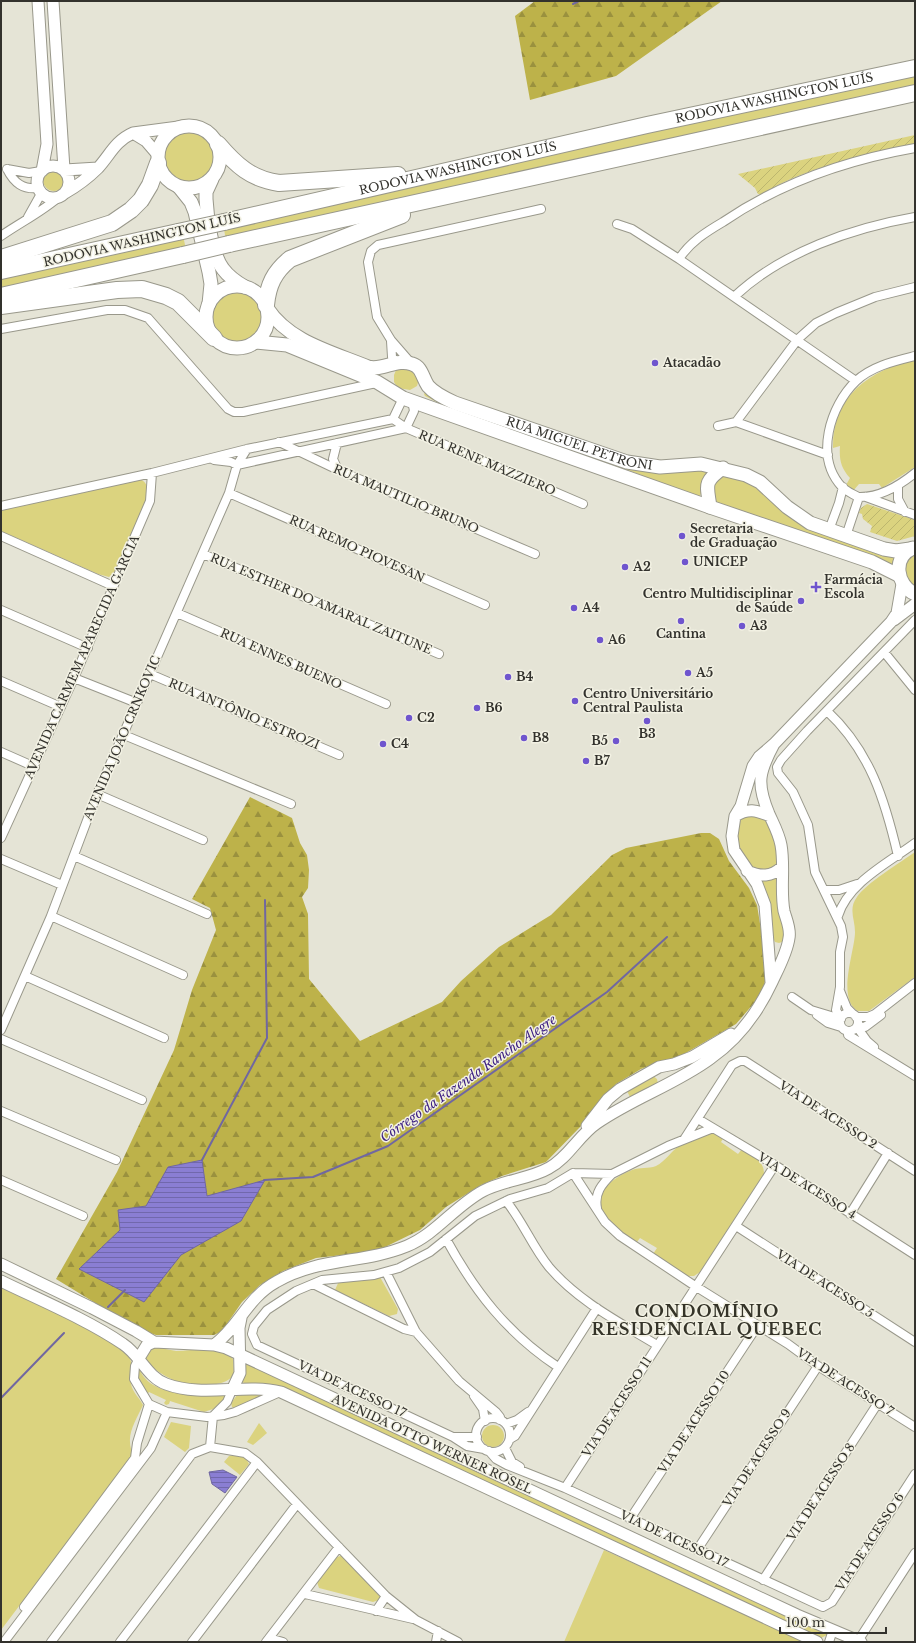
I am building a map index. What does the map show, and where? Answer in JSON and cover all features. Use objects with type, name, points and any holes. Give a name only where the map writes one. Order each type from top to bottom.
[{"type":"highway","name":"RODOVIA WASHINGTON LUÍS","points":[[1,271],[489,163],[646,126],[915,68]]},
{"type":"highway","name":"RODOVIA WASHINGTON LUÍS","points":[[1,296],[229,244],[915,93]]},
{"type":"highway","points":[[218,144],[231,159],[248,173],[267,181],[279,183],[404,174],[489,163]]},
{"type":"highway","points":[[1,258],[112,223],[131,210],[141,200],[150,184],[158,159]]},
{"type":"highway","points":[[266,306],[271,280],[276,272],[290,259],[391,218],[492,186]]},
{"type":"highway","points":[[1,306],[117,290],[142,289],[166,296],[178,302],[214,338]]},
{"type":"main road","points":[[266,306],[268,317],[267,327],[263,335],[256,342],[248,346],[234,348],[221,344],[214,338],[206,322],[211,284],[195,212],[191,202],[178,187],[165,177],[158,159],[160,147],[169,134],[186,126],[196,127],[205,130],[213,136],[218,144],[221,153],[220,162],[218,171],[212,179],[206,192],[206,200],[217,258],[222,268],[231,279],[253,291],[266,306],[279,324],[294,336],[368,368],[373,369],[398,363],[411,364]]},
{"type":"main road","points":[[178,187],[187,189],[197,188],[212,179]]},
{"type":"main road","points":[[209,304],[217,294],[228,288],[245,287]]},
{"type":"main road","name":"RUA MIGUEL PETRONI","points":[[256,342],[287,345],[377,382],[407,399],[710,507],[872,562],[900,579],[909,591],[915,594]]},
{"type":"main road","name":"RUA MIGUEL PETRONI","points":[[411,364],[418,368],[430,388],[455,403],[627,462],[660,467],[701,464],[723,468],[746,475],[760,482],[798,515],[810,523],[884,549],[896,551],[912,548]]},
{"type":"main road","points":[[377,382],[378,372],[383,366]]},
{"type":"main road","points":[[407,399],[421,392],[424,377]]},
{"type":"main road","points":[[710,507],[706,485],[710,479],[723,468]]},
{"type":"main road","points":[[900,579],[899,565],[902,556],[912,548]]},
{"type":"street","points":[[28,218],[40,190],[38,182],[42,171],[47,144],[38,1]]},
{"type":"street","points":[[53,1],[64,170],[70,181],[62,195],[53,198],[40,190],[19,185],[12,179],[7,169],[28,173],[42,171],[46,168],[55,166],[64,170],[98,168]]},
{"type":"street","points":[[1,236],[48,207],[62,195],[79,184],[98,168],[116,143],[133,133],[186,126]]},
{"type":"street","points":[[133,133],[146,141],[158,159]]},
{"type":"street","points":[[679,259],[691,244],[706,232],[745,208],[783,188],[846,164],[915,148]]},
{"type":"street","points":[[411,364],[391,340],[377,317],[368,262],[368,256],[374,248],[378,245],[541,209]]},
{"type":"street","points":[[735,296],[755,280],[801,253],[857,231],[915,217]]},
{"type":"street","points":[[617,224],[632,229],[679,259],[798,339],[856,381]]},
{"type":"street","points":[[736,422],[798,339],[816,323],[875,297],[915,287]]},
{"type":"street","points":[[1,329],[107,310],[125,310],[148,318],[184,357],[218,399],[234,412],[243,412],[377,382]]},
{"type":"street","points":[[391,340],[392,357],[398,363]]},
{"type":"street","points":[[915,356],[883,365],[856,381],[843,397],[836,409],[828,435],[828,455],[831,467],[843,487],[862,497],[915,516]]},
{"type":"street","points":[[1,506],[152,473],[198,460],[247,449],[393,419],[407,399],[414,411],[406,428],[237,465],[218,459],[198,460]]},
{"type":"street","name":"RUA RENE MAZZIERO","points":[[393,419],[406,428],[583,504]]},
{"type":"street","points":[[718,426],[736,422],[828,455]]},
{"type":"street","name":"RUA MAUTILIO BRUNO","points":[[279,442],[338,470],[535,554]]},
{"type":"street","points":[[337,442],[333,459],[338,470]]},
{"type":"street","name":"AVENIDA JOÃO CRNKOVIC","points":[[1,1030],[51,916],[97,794],[229,493],[237,465],[247,449]]},
{"type":"street","points":[[862,497],[878,495],[898,486],[915,472]]},
{"type":"street","name":"AVENIDA CARMEM APARECIDA GARCIA","points":[[1,838],[3,826],[34,767],[88,648],[150,501],[152,473]]},
{"type":"street","points":[[898,486],[898,499],[905,512]]},
{"type":"street","points":[[829,530],[843,487]]},
{"type":"street","name":"RUA REMO PIOVESAN","points":[[229,493],[485,605]]},
{"type":"street","points":[[846,536],[862,497]]},
{"type":"street","points":[[1,536],[113,586]]},
{"type":"street","name":"RUA ESTHER DO AMARAL ZAITUNE","points":[[203,554],[438,654]]},
{"type":"street","points":[[891,622],[897,613],[900,579]]},
{"type":"street","points":[[772,983],[766,915],[762,895],[757,884],[737,856],[732,844],[735,816],[741,806],[753,766],[759,757],[774,744],[891,622],[915,604]]},
{"type":"street","points":[[1,610],[88,648]]},
{"type":"street","name":"RUA ENNES BUENO","points":[[177,613],[386,704]]},
{"type":"street","points":[[915,620],[781,760],[777,770],[793,792],[805,820],[812,846],[815,872],[838,916],[843,937],[839,967],[840,987],[837,1014],[848,1035],[915,1076]]},
{"type":"street","points":[[884,652],[915,690]]},
{"type":"street","name":"RUA ANTÔNIO ESTROZI","points":[[150,674],[339,755]]},
{"type":"street","points":[[74,678],[137,703]]},
{"type":"street","points":[[1,681],[61,707]]},
{"type":"street","points":[[827,711],[856,745],[874,777],[881,793],[898,856]]},
{"type":"street","points":[[124,735],[291,804]]},
{"type":"street","points":[[574,1144],[596,1123],[711,1058],[732,1040],[747,1024],[772,983],[786,949],[789,937],[783,903],[781,844],[763,799],[760,780],[763,765],[774,744]]},
{"type":"street","points":[[1,752],[34,767]]},
{"type":"street","points":[[97,794],[203,840]]},
{"type":"street","points":[[735,816],[745,811],[755,810],[770,816]]},
{"type":"street","points":[[838,916],[844,900],[860,883],[915,843]]},
{"type":"street","points":[[74,856],[207,914]]},
{"type":"street","points":[[1,859],[62,885]]},
{"type":"street","points":[[748,871],[764,876],[777,871],[782,867]]},
{"type":"street","points":[[825,890],[839,890],[860,883]]},
{"type":"street","points":[[51,916],[183,975]]},
{"type":"street","points":[[768,944],[777,950],[786,949]]},
{"type":"street","points":[[25,976],[164,1038]]},
{"type":"street","points":[[894,1001],[895,998],[915,983]]},
{"type":"street","points":[[840,987],[847,1008],[855,1016],[857,1027],[867,1041],[883,1057]]},
{"type":"street","points":[[843,1026],[844,1015],[870,1016],[915,990]]},
{"type":"street","points":[[792,997],[815,1012],[853,1031],[857,1027],[863,1027],[870,1023],[881,1014],[884,1008]]},
{"type":"street","points":[[815,1012],[827,1012],[837,1006]]},
{"type":"street","points":[[214,1345],[225,1336],[244,1310],[263,1291],[286,1276],[315,1265],[381,1255],[410,1245],[423,1237],[471,1198],[497,1185],[548,1169],[560,1160],[608,1099],[620,1089],[652,1071],[685,1060],[725,1038],[755,1012]]},
{"type":"street","points":[[1,1039],[142,1100]]},
{"type":"street","name":"VIA DE ACESSO 2","points":[[698,1119],[732,1065],[740,1061],[749,1063],[915,1171]]},
{"type":"street","points":[[652,1071],[657,1073],[659,1076],[660,1087]]},
{"type":"street","points":[[620,1089],[619,1096],[624,1108]]},
{"type":"street","points":[[1,1111],[116,1160]]},
{"type":"street","points":[[684,1139],[698,1119]]},
{"type":"street","name":"VIA DE ACESSO 4","points":[[698,1119],[775,1165],[915,1255]]},
{"type":"street","points":[[598,1211],[597,1193],[604,1182],[612,1174],[684,1139],[713,1128]]},
{"type":"street","points":[[850,1214],[888,1154]]},
{"type":"street","name":"VIA DE ACESSO 11","points":[[565,1488],[775,1165]]},
{"type":"street","points":[[313,1284],[332,1278],[374,1275],[414,1261],[430,1252],[475,1216],[506,1201],[548,1188],[573,1173],[612,1174]]},
{"type":"street","name":"VIA DE ACESSO 7","points":[[573,1173],[605,1222],[620,1236],[788,1344],[818,1366],[915,1427]]},
{"type":"street","points":[[1,1180],[83,1216]]},
{"type":"street","points":[[506,1201],[536,1250],[571,1289],[597,1308],[657,1345]]},
{"type":"street","name":"VIA DE ACESSO 5","points":[[736,1226],[915,1342]]},
{"type":"street","points":[[446,1239],[477,1289],[501,1320],[533,1350],[558,1367]]},
{"type":"street","name":"AVENIDA OTTO WERNER ROSEL","points":[[1,1264],[92,1308],[154,1342],[214,1345],[238,1353],[797,1615],[859,1641]]},
{"type":"street","points":[[386,1272],[416,1332],[449,1370],[496,1412],[509,1429],[510,1439]]},
{"type":"street","name":"AVENIDA OTTO WERNER ROSEL","points":[[1,1281],[107,1333],[124,1344],[139,1358],[152,1375],[166,1384],[176,1388],[202,1390],[267,1388],[281,1392],[817,1642]]},
{"type":"street","points":[[313,1284],[404,1329],[416,1332]]},
{"type":"street","name":"VIA DE ACESSO 17","points":[[313,1284],[282,1298],[267,1310],[252,1330],[253,1338],[257,1345],[453,1437],[467,1446],[486,1450],[496,1459],[565,1488],[823,1607]]},
{"type":"street","points":[[532,1407],[520,1418],[503,1422],[495,1419],[485,1421],[478,1428],[477,1437],[486,1450],[500,1451],[505,1448],[510,1439],[515,1436],[532,1407],[597,1308]]},
{"type":"street","points":[[210,1447],[213,1416],[227,1402],[240,1373],[238,1328],[244,1310]]},
{"type":"street","name":"VIA DE ACESSO 10","points":[[630,1519],[758,1325]]},
{"type":"street","points":[[154,1342],[147,1345],[139,1358],[135,1366],[134,1379],[149,1404],[167,1412],[213,1416],[235,1412],[281,1392]]},
{"type":"street","name":"VIA DE ACESSO 9","points":[[697,1550],[818,1366]]},
{"type":"street","points":[[470,1390],[483,1409],[485,1421]]},
{"type":"street","points":[[1,1638],[136,1458],[138,1444],[149,1404]]},
{"type":"street","name":"VIA DE ACESSO 8","points":[[763,1580],[878,1404]]},
{"type":"street","points":[[4,1642],[151,1448],[167,1412]]},
{"type":"street","name":"VIA DE ACESSO 17","points":[[453,1437],[477,1437]]},
{"type":"street","points":[[138,1444],[141,1451],[146,1452],[151,1448]]},
{"type":"street","points":[[51,1642],[192,1454],[210,1447],[245,1453],[257,1462],[386,1596],[416,1620],[458,1642]]},
{"type":"street","name":"VIA DE ACESSO 17","points":[[505,1448],[512,1462],[525,1471]]},
{"type":"street","points":[[120,1642],[257,1462]]},
{"type":"street","name":"VIA DE ACESSO 6","points":[[823,1607],[832,1602],[915,1474]]},
{"type":"street","points":[[192,1642],[296,1504]]},
{"type":"street","points":[[267,1640],[305,1594],[339,1547]]},
{"type":"street","points":[[859,1641],[915,1554]]},
{"type":"street","points":[[305,1594],[416,1620]]},
{"type":"street","points":[[376,1611],[386,1596]]},
{"type":"street","points":[[828,1642],[833,1630]]},
{"type":"street","points":[[436,1642],[438,1631]]},
{"type":"street","points":[[267,1640],[283,1642]]},
{"type":"shaded area","points":[[915,72],[915,90],[226,241],[224,229]]},
{"type":"shaded area","points":[[185,131],[195,131],[209,138],[216,152],[216,162],[209,176],[195,183],[185,183],[175,179],[168,172],[164,162],[164,152],[168,142],[175,135]]},
{"type":"shaded area","points":[[915,135],[915,144],[817,169],[780,184],[762,194],[758,194],[755,188],[738,174]]},
{"type":"shaded area","points":[[54,169],[58,170],[64,176],[64,184],[58,190],[54,191],[50,190],[44,184],[43,180],[44,176],[50,170]]},
{"type":"shaded area","points":[[183,235],[186,250],[1,291],[1,275]]},
{"type":"shaded area","points":[[236,290],[246,292],[255,298],[261,307],[263,317],[261,327],[255,336],[246,342],[236,344],[226,342],[217,336],[211,327],[209,317],[211,307],[217,298],[226,292]]},
{"type":"shaded area","points":[[915,360],[915,467],[882,488],[879,484],[859,484],[853,491],[846,485],[850,478],[844,471],[841,464],[840,446],[833,448],[834,430],[839,414],[846,400],[856,389],[869,379],[883,371]]},
{"type":"shaded area","points":[[411,366],[419,379],[417,386],[410,390],[398,388],[394,382],[396,370]]},
{"type":"shaded area","points":[[427,390],[604,458],[709,468],[700,496],[699,498],[636,473],[454,411],[425,396],[424,394]]},
{"type":"shaded area","points":[[722,475],[748,482],[815,531],[837,539],[897,554],[894,566],[714,503],[714,482]]},
{"type":"shaded area","points":[[137,478],[145,482],[149,495],[116,570],[109,577],[98,574],[1,531],[1,508]]},
{"type":"shaded area","points":[[867,504],[915,520],[915,536],[897,541],[870,532],[872,526],[863,519],[862,514],[859,513],[861,508]]},
{"type":"shaded area","points":[[915,553],[915,587],[907,580],[905,570],[908,561]]},
{"type":"shaded area","points":[[748,814],[769,820],[778,851],[775,868],[758,872],[741,855],[738,844],[738,829],[740,820]]},
{"type":"shaded area","points":[[915,852],[915,977],[869,1011],[858,1011],[852,1005],[848,996],[847,986],[855,932],[852,910],[854,901],[867,886]]},
{"type":"shaded area","points":[[778,874],[787,936],[785,941],[779,943],[775,942],[773,938],[758,879]]},
{"type":"shaded area","points":[[652,1075],[657,1079],[658,1084],[630,1097],[627,1091]]},
{"type":"shaded area","points":[[713,1132],[724,1137],[721,1142],[738,1154],[742,1149],[754,1156],[762,1165],[764,1174],[700,1272],[694,1276],[687,1276],[653,1254],[657,1248],[640,1238],[637,1242],[634,1242],[617,1229],[608,1220],[603,1211],[601,1196],[610,1183],[616,1178],[635,1169],[656,1166],[663,1162],[676,1148],[695,1138]]},
{"type":"shaded area","points":[[202,1160],[207,1196],[265,1180],[241,1221],[181,1255],[144,1302],[79,1269],[120,1230],[118,1210],[146,1206],[168,1167]]},
{"type":"shaded area","points":[[380,1277],[398,1309],[397,1314],[389,1316],[335,1290],[339,1281]]},
{"type":"shaded area","points":[[1,1288],[89,1329],[121,1349],[129,1357],[132,1367],[131,1384],[133,1390],[143,1405],[134,1423],[130,1437],[131,1458],[1,1630]]},
{"type":"shaded area","points":[[155,1346],[176,1351],[214,1349],[221,1351],[233,1359],[234,1374],[230,1379],[216,1384],[198,1385],[176,1381],[152,1367],[145,1361],[144,1352]]},
{"type":"shaded area","points":[[246,1361],[827,1633],[827,1635],[821,1638],[280,1387],[244,1383],[242,1382]]},
{"type":"shaded area","points":[[139,1368],[145,1378],[154,1385],[165,1390],[191,1394],[227,1392],[226,1397],[216,1408],[204,1412],[170,1401],[169,1404],[166,1405],[164,1403],[166,1400],[149,1392],[147,1395],[136,1378]]},
{"type":"shaded area","points":[[264,1394],[249,1403],[234,1408],[232,1407],[231,1403],[237,1395]]},
{"type":"shaded area","points":[[171,1422],[191,1426],[189,1448],[185,1452],[164,1437]]},
{"type":"shaded area","points":[[259,1423],[267,1433],[253,1445],[247,1442]]},
{"type":"shaded area","points":[[489,1425],[497,1425],[504,1432],[504,1440],[497,1447],[489,1447],[482,1440],[482,1432]]},
{"type":"shaded area","points":[[236,1455],[246,1458],[249,1464],[240,1475],[224,1462],[229,1456]]},
{"type":"shaded area","points":[[223,1470],[237,1477],[225,1493],[212,1484],[209,1472]]},
{"type":"shaded area","points":[[604,1550],[809,1642],[564,1642]]},
{"type":"shaded area","points":[[343,1556],[381,1596],[379,1600],[373,1602],[319,1588],[317,1582],[335,1558]]},
{"type":"green space","points":[[535,1],[722,1],[616,76],[530,100],[515,16]]},
{"type":"green space","points":[[250,797],[292,818],[300,843],[307,855],[309,870],[308,888],[302,897],[308,914],[309,979],[360,1041],[442,1002],[461,981],[499,947],[551,915],[612,855],[626,848],[701,833],[710,833],[719,839],[729,861],[749,888],[757,905],[762,936],[766,979],[762,990],[755,1002],[736,1024],[670,1062],[657,1063],[641,1069],[616,1084],[582,1125],[546,1162],[502,1176],[481,1185],[446,1207],[420,1230],[383,1248],[369,1252],[316,1258],[283,1271],[260,1285],[242,1302],[222,1331],[214,1335],[156,1335],[138,1329],[56,1279],[117,1172],[174,1050],[192,990],[216,930],[210,908],[192,899]]},
{"type":"waterway","points":[[573,4],[579,1]]},
{"type":"waterway","points":[[202,1160],[267,1038],[265,900]]},
{"type":"waterway","name":"Córrego da Fazenda Rancho Alegre","points":[[264,1180],[313,1177],[388,1146],[607,992],[667,937]]},
{"type":"waterway","name":"Córrego da Fazenda Rancho Alegre","points":[[108,1307],[125,1290]]},
{"type":"waterway","name":"Córrego da Fazenda Rancho Alegre","points":[[1,1398],[64,1333]]},
{"type":"place","name":"Atacadão","points":[[655,363]]},
{"type":"place","name":"Secretaria de Graduação","points":[[682,536]]},
{"type":"place","name":"UNICEP","points":[[685,562]]},
{"type":"place","name":"A2","points":[[625,567]]},
{"type":"place","name":"Farmácia Escola","points":[[816,587]]},
{"type":"place","name":"Centro Multidisciplinar de Saúde","points":[[801,601]]},
{"type":"place","name":"A4","points":[[574,608]]},
{"type":"place","name":"Cantina","points":[[681,621]]},
{"type":"place","name":"A3","points":[[742,626]]},
{"type":"place","name":"A6","points":[[600,640]]},
{"type":"place","name":"A5","points":[[688,673]]},
{"type":"place","name":"B4","points":[[508,677]]},
{"type":"place","name":"Centro Universitário Central Paulista","points":[[575,701]]},
{"type":"place","name":"B6","points":[[477,708]]},
{"type":"place","name":"C2","points":[[409,718]]},
{"type":"place","name":"B3","points":[[647,721]]},
{"type":"place","name":"B8","points":[[524,738]]},
{"type":"place","name":"B5","points":[[616,741]]},
{"type":"place","name":"C4","points":[[383,744]]},
{"type":"place","name":"B7","points":[[586,761]]},
{"type":"district","name":"CONDOMÍNIO RESIDENCIAL QUEBEC","points":[[707,1320]]}]
